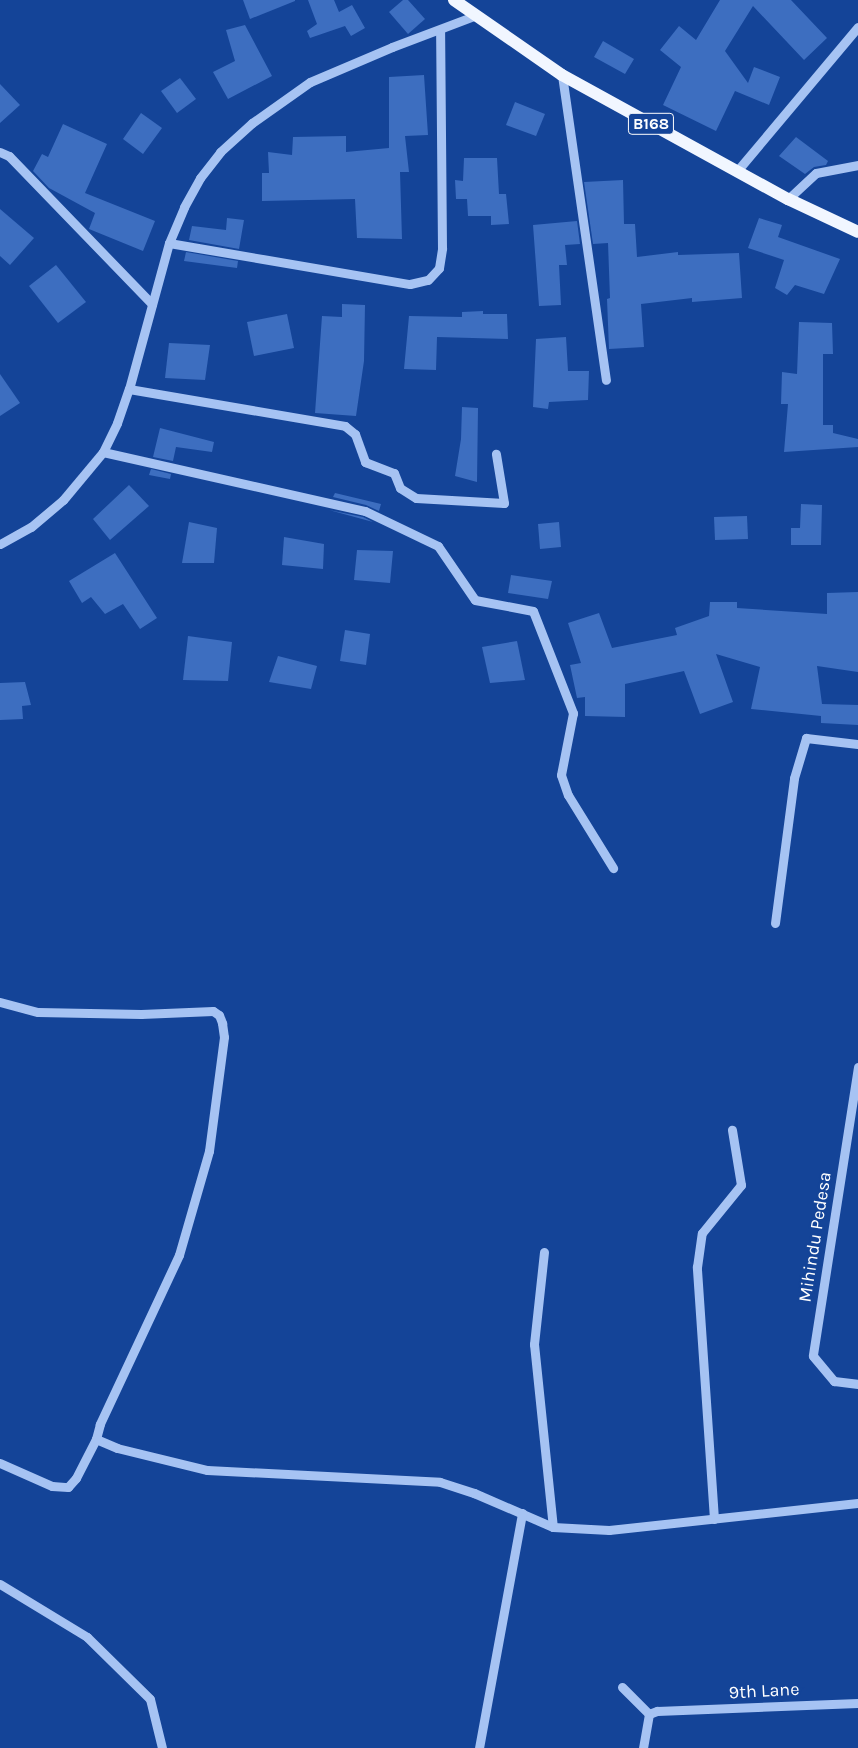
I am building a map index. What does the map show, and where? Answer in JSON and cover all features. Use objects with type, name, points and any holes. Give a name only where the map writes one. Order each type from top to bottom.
[{"type":"main road","name":"B168","points":[[454,0],[474,16],[562,75],[788,199],[858,232]]},
{"type":"street","points":[[0,544],[32,527],[63,500],[103,452],[117,423],[129,389],[169,243],[184,207],[200,178],[220,152],[252,123],[310,82],[392,47],[474,16]]},
{"type":"street","points":[[737,170],[858,27]]},
{"type":"street","points":[[169,243],[410,284],[428,280],[439,268],[442,248],[440,30]]},
{"type":"street","points":[[562,75],[606,380]]},
{"type":"street","points":[[0,152],[10,156],[152,304]]},
{"type":"street","points":[[788,199],[816,172],[858,164]]},
{"type":"street","points":[[129,389],[345,426],[355,434],[365,462],[394,473],[400,488],[416,498],[504,503],[496,454]]},
{"type":"street","points":[[103,452],[365,512],[438,546],[475,600],[533,611],[573,713],[561,775],[568,795],[613,868]]},
{"type":"street","points":[[775,923],[794,778],[806,738],[858,744]]},
{"type":"street","points":[[0,1002],[38,1012],[141,1014],[213,1011],[219,1015],[224,1037],[209,1151],[180,1255],[100,1424],[96,1439],[76,1478],[68,1487],[52,1486],[0,1463]]},
{"type":"street","name":"Mihindu Pedesa","points":[[858,1067],[813,1356],[834,1381],[858,1384]]},
{"type":"street","points":[[714,1519],[697,1267],[702,1233],[741,1185],[732,1130]]},
{"type":"street","points":[[544,1252],[534,1344],[552,1527]]},
{"type":"street","points":[[96,1439],[117,1448],[207,1470],[440,1482],[522,1513],[552,1527],[609,1530],[858,1503]]},
{"type":"street","points":[[479,1748],[522,1513]]},
{"type":"street","points":[[0,1584],[87,1637],[150,1699],[162,1748]]},
{"type":"street","points":[[622,1687],[649,1714],[643,1748]]},
{"type":"street","name":"9th Lane","points":[[649,1714],[657,1711],[858,1703]]},
{"type":"building","points":[[243,0],[295,0],[295,1],[250,19]]},
{"type":"building","points":[[308,0],[334,0],[339,12],[352,5],[365,28],[351,36],[345,26],[310,38],[307,31],[317,24]]},
{"type":"building","points":[[403,0],[408,0],[425,19],[408,34],[389,12]]},
{"type":"building","points":[[720,0],[791,0],[827,38],[804,60],[753,6],[725,51],[748,83],[754,67],[780,77],[769,105],[735,91],[716,131],[663,105],[681,67],[660,50],[679,26],[696,40]]},
{"type":"building","points":[[245,25],[272,76],[228,99],[213,72],[235,61],[226,30]]},
{"type":"building","points":[[603,41],[634,59],[625,74],[594,57]]},
{"type":"building","points":[[424,75],[428,135],[405,136],[409,172],[400,172],[402,239],[357,238],[355,199],[262,201],[262,173],[269,173],[268,152],[292,155],[293,137],[346,136],[346,152],[389,148],[389,77]]},
{"type":"building","points":[[180,78],[196,99],[177,113],[161,91]]},
{"type":"building","points":[[0,84],[20,105],[0,123]]},
{"type":"building","points":[[515,102],[545,114],[536,136],[506,125]]},
{"type":"building","points":[[141,113],[162,128],[143,154],[123,139]]},
{"type":"building","points":[[63,124],[107,144],[85,193],[155,221],[143,251],[89,229],[95,213],[49,188],[33,171],[42,154],[48,157]]},
{"type":"building","points":[[796,137],[828,161],[826,165],[814,167],[805,174],[779,156]]},
{"type":"building","points":[[464,158],[497,158],[499,194],[506,194],[509,224],[491,225],[491,216],[468,216],[467,199],[456,199],[455,180],[463,181]]},
{"type":"building","points":[[623,180],[624,224],[635,224],[637,257],[678,252],[678,255],[739,253],[742,298],[692,302],[692,298],[641,304],[644,347],[609,349],[607,299],[610,298],[608,243],[593,244],[584,182]]},
{"type":"building","points":[[0,209],[34,238],[10,265],[0,256]]},
{"type":"building","points":[[227,218],[244,220],[239,249],[189,240],[192,226],[226,230]]},
{"type":"building","points":[[759,218],[782,225],[778,237],[840,259],[824,294],[795,285],[787,295],[775,288],[784,260],[748,248]]},
{"type":"building","points":[[577,221],[580,244],[565,245],[567,265],[559,265],[561,305],[539,306],[533,225]]},
{"type":"building","points":[[186,252],[238,261],[237,268],[184,261]]},
{"type":"building","points":[[56,265],[86,302],[58,323],[29,286]]},
{"type":"building","points":[[342,304],[365,305],[364,361],[356,416],[315,413],[322,316],[342,317]]},
{"type":"building","points":[[483,311],[483,314],[507,314],[508,339],[437,337],[436,370],[404,369],[409,316],[462,317],[462,312]]},
{"type":"building","points":[[287,314],[294,348],[254,356],[247,322]]},
{"type":"building","points":[[799,322],[832,323],[833,354],[823,354],[823,425],[833,425],[833,433],[858,439],[858,447],[784,452],[788,404],[781,404],[782,372],[797,374]]},
{"type":"building","points":[[566,337],[568,371],[589,371],[588,400],[549,402],[548,409],[533,407],[536,339]]},
{"type":"building","points":[[169,343],[210,345],[205,380],[165,378]]},
{"type":"building","points":[[0,374],[20,403],[0,416]]},
{"type":"building","points":[[462,407],[478,408],[477,482],[455,476],[461,439]]},
{"type":"building","points":[[160,428],[214,442],[212,452],[176,447],[173,461],[153,457]]},
{"type":"building","points":[[151,469],[171,474],[170,479],[149,475]]},
{"type":"building","points":[[129,485],[149,506],[110,540],[93,519]]},
{"type":"building","points":[[335,493],[381,504],[379,511],[366,505],[333,497]]},
{"type":"building","points":[[801,504],[822,505],[821,545],[791,545],[791,528],[800,528]]},
{"type":"building","points":[[329,510],[363,517],[373,522]]},
{"type":"building","points":[[747,516],[748,539],[715,540],[714,517]]},
{"type":"building","points":[[189,522],[217,528],[214,563],[182,563]]},
{"type":"building","points":[[559,522],[561,547],[540,549],[538,524]]},
{"type":"building","points":[[284,537],[324,544],[323,569],[282,565]]},
{"type":"building","points":[[357,550],[393,551],[390,583],[354,580]]},
{"type":"building","points":[[115,553],[157,618],[140,629],[123,604],[105,614],[91,597],[82,603],[69,581]]},
{"type":"building","points":[[511,575],[552,581],[548,599],[508,593]]},
{"type":"building","points":[[858,592],[858,672],[817,666],[822,704],[858,705],[858,725],[821,723],[821,716],[751,709],[760,667],[716,654],[733,702],[700,714],[684,671],[625,684],[625,717],[585,716],[585,697],[577,698],[570,665],[581,663],[568,623],[599,613],[612,648],[677,635],[675,628],[709,616],[710,602],[737,602],[737,608],[827,614],[827,593]]},
{"type":"building","points":[[345,630],[370,634],[366,665],[340,661]]},
{"type":"building","points":[[188,636],[232,642],[228,681],[183,680]]},
{"type":"building","points":[[517,641],[525,680],[490,683],[482,647]]},
{"type":"building","points":[[278,656],[317,666],[311,689],[269,682]]},
{"type":"building","points":[[25,682],[31,705],[22,706],[23,719],[0,720],[0,683]]}]
